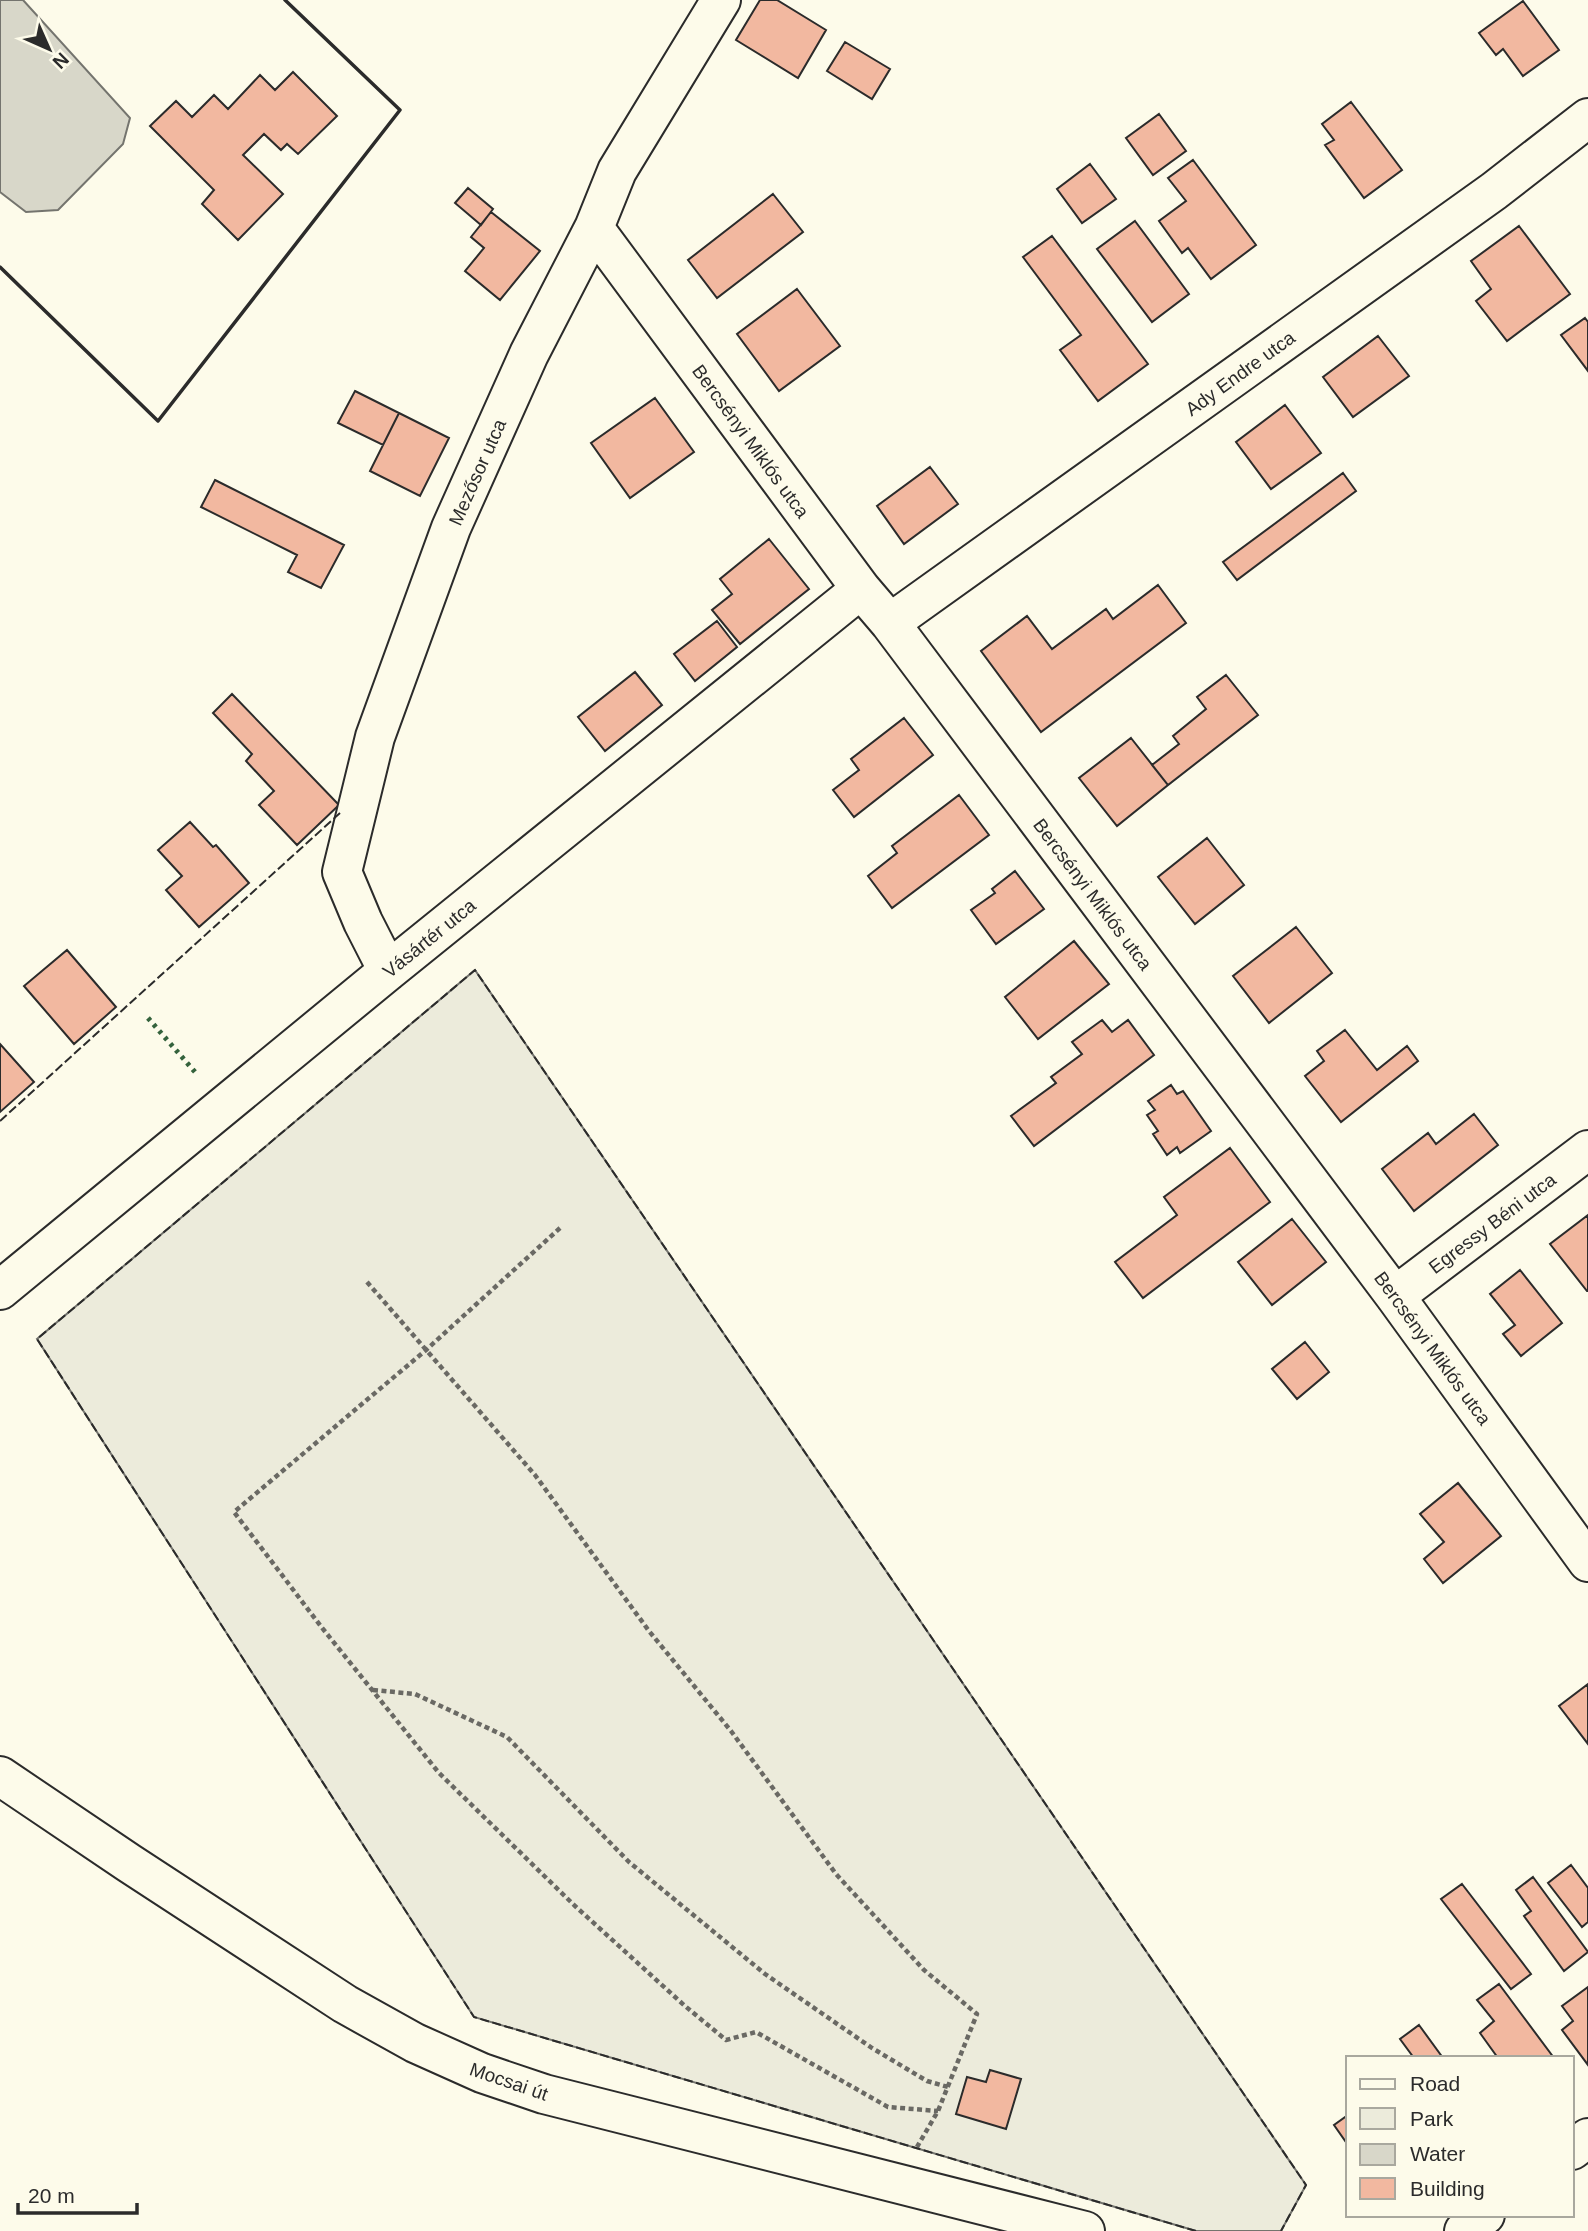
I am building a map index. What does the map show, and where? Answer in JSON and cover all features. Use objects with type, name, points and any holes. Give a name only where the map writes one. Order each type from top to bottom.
[{"type":"street","name":"Mezősor utca","points":[[388,971],[342,872],[375,737],[457,516],[529,354],[594,228],[617,171],[721,0]]},
{"type":"street","name":"Ady Endre utca","points":[[890,624],[1494,191],[1588,118]]},
{"type":"street","name":"Bercsényi Miklós utca","points":[[594,228],[861,589],[1395,1296],[1588,1562]]},
{"type":"street","name":"Vásártér utca","points":[[0,1290],[388,971],[861,589]]},
{"type":"street","name":"Egressy Béni utca","points":[[1395,1296],[1588,1150]]},
{"type":"street","name":"Mocsai út","points":[[0,1776],[345,2004],[415,2043],[482,2073],[544,2094],[1084,2231]]},
{"type":"street","points":[[1464,2231],[1482,2217]]},
{"type":"path","points":[[560,1228],[426,1350],[234,1512],[439,1773],[575,1906],[685,2006],[726,2040],[757,2032],[888,2107],[938,2111]]},
{"type":"path","points":[[367,1282],[535,1475],[649,1631],[731,1731],[836,1874],[924,1970],[977,2014],[938,2111],[916,2148],[904,2185]]},
{"type":"path","points":[[372,1690],[415,1693],[507,1737],[629,1862],[765,1974],[872,2048],[927,2081],[948,2087]]},
{"type":"green space","points":[[475,970],[1306,2185],[1281,2231],[1196,2231],[474,2017],[37,1339]]},
{"type":"water","points":[[0,0],[23,0],[130,118],[123,144],[58,210],[26,212],[0,192]]},
{"type":"building","points":[[760,0],[777,0],[826,30],[798,78],[736,40]]},
{"type":"building","points":[[1523,1],[1559,50],[1523,76],[1503,49],[1496,55],[1479,33]]},
{"type":"building","points":[[845,42],[890,69],[872,99],[827,71]]},
{"type":"building","points":[[293,72],[337,116],[298,154],[287,144],[281,150],[264,134],[243,155],[283,194],[238,240],[202,204],[214,190],[150,126],[176,101],[192,117],[214,95],[228,109],[260,75],[275,90]]},
{"type":"building","points":[[1351,102],[1402,170],[1364,198],[1325,145],[1334,140],[1322,124]]},
{"type":"building","points":[[1159,114],[1186,151],[1153,175],[1126,138]]},
{"type":"building","points":[[1193,160],[1256,245],[1211,279],[1188,248],[1182,253],[1159,221],[1186,201],[1168,178]]},
{"type":"building","points":[[1090,164],[1116,199],[1082,223],[1057,189]]},
{"type":"building","points":[[468,188],[493,209],[481,225],[455,203]]},
{"type":"building","points":[[773,194],[803,232],[717,298],[688,260]]},
{"type":"building","points":[[491,212],[540,251],[500,300],[465,271],[484,248],[471,237]]},
{"type":"building","points":[[1135,221],[1189,294],[1152,322],[1097,249]]},
{"type":"building","points":[[1519,226],[1570,294],[1507,341],[1476,301],[1491,289],[1471,261]]},
{"type":"building","points":[[1052,236],[1148,364],[1098,401],[1060,350],[1081,335],[1023,257]]},
{"type":"building","points":[[797,289],[840,346],[779,391],[737,334]]},
{"type":"building","points":[[1585,318],[1588,322],[1588,371],[1561,335]]},
{"type":"building","points":[[1378,336],[1409,376],[1353,417],[1323,377]]},
{"type":"building","points":[[355,391],[399,413],[383,445],[338,423]]},
{"type":"building","points":[[655,398],[694,452],[630,498],[591,443]]},
{"type":"building","points":[[1285,405],[1321,453],[1271,489],[1236,442]]},
{"type":"building","points":[[399,413],[449,438],[420,496],[370,471]]},
{"type":"building","points":[[930,467],[958,504],[904,544],[877,506]]},
{"type":"building","points":[[1343,473],[1356,491],[1237,580],[1223,562]]},
{"type":"building","points":[[215,480],[344,545],[321,588],[288,572],[297,555],[201,507]]},
{"type":"building","points":[[769,539],[809,589],[740,644],[712,610],[732,594],[720,579]]},
{"type":"building","points":[[1158,585],[1186,623],[1041,732],[981,651],[1027,616],[1052,649],[1106,609],[1113,619]]},
{"type":"building","points":[[717,621],[737,647],[695,681],[674,654]]},
{"type":"building","points":[[635,672],[662,705],[605,751],[578,717]]},
{"type":"building","points":[[1226,675],[1258,715],[1168,785],[1152,765],[1179,744],[1173,736],[1206,709],[1197,697]]},
{"type":"building","points":[[232,694],[339,805],[297,845],[259,805],[274,791],[246,761],[252,754],[213,713]]},
{"type":"building","points":[[904,718],[933,755],[854,817],[833,790],[859,770],[851,759]]},
{"type":"building","points":[[1131,738],[1168,785],[1117,826],[1079,778]]},
{"type":"building","points":[[959,795],[989,835],[892,908],[868,876],[897,853],[892,846]]},
{"type":"building","points":[[190,822],[213,847],[216,845],[249,883],[199,927],[166,890],[182,876],[158,850]]},
{"type":"building","points":[[1207,838],[1244,885],[1195,924],[1158,877]]},
{"type":"building","points":[[1015,871],[1044,909],[996,944],[971,910],[995,893],[992,889]]},
{"type":"building","points":[[1296,927],[1332,973],[1269,1023],[1233,976]]},
{"type":"building","points":[[1074,941],[1109,984],[1038,1039],[1005,997]]},
{"type":"building","points":[[67,950],[116,1007],[74,1044],[24,986]]},
{"type":"building","points":[[1102,1020],[1112,1032],[1128,1020],[1154,1055],[1034,1146],[1011,1116],[1056,1083],[1051,1077],[1082,1054],[1072,1042]]},
{"type":"building","points":[[1345,1030],[1377,1070],[1407,1046],[1418,1061],[1341,1122],[1305,1076],[1324,1061],[1317,1051]]},
{"type":"building","points":[[0,1044],[34,1082],[0,1112]]},
{"type":"building","points":[[1171,1085],[1177,1094],[1183,1091],[1211,1131],[1180,1153],[1177,1147],[1167,1155],[1153,1134],[1158,1131],[1147,1115],[1155,1110],[1148,1101]]},
{"type":"building","points":[[1474,1114],[1498,1145],[1414,1211],[1382,1169],[1428,1133],[1436,1144]]},
{"type":"building","points":[[1230,1148],[1270,1202],[1143,1298],[1115,1262],[1177,1215],[1164,1197]]},
{"type":"building","points":[[1588,1215],[1588,1291],[1587,1291],[1550,1244]]},
{"type":"building","points":[[1292,1219],[1326,1262],[1272,1305],[1238,1262]]},
{"type":"building","points":[[1520,1270],[1562,1323],[1521,1356],[1503,1334],[1515,1325],[1490,1294]]},
{"type":"building","points":[[1305,1342],[1329,1372],[1297,1399],[1272,1369]]},
{"type":"building","points":[[1458,1483],[1501,1536],[1443,1583],[1424,1559],[1444,1542],[1420,1514]]},
{"type":"building","points":[[1588,1684],[1588,1744],[1559,1706]]},
{"type":"building","points":[[1571,1865],[1588,1888],[1588,1922],[1582,1927],[1548,1883]]},
{"type":"building","points":[[1533,1877],[1588,1952],[1564,1971],[1524,1916],[1531,1911],[1516,1890]]},
{"type":"building","points":[[1462,1884],[1531,1974],[1511,1989],[1441,1899]]},
{"type":"building","points":[[1499,1984],[1553,2056],[1497,2056],[1480,2033],[1494,2021],[1477,2000]]},
{"type":"building","points":[[1588,1987],[1588,2065],[1562,2030],[1573,2021],[1562,2006]]},
{"type":"building","points":[[1419,2025],[1442,2056],[1413,2056],[1400,2039]]},
{"type":"building","points":[[990,2070],[1021,2079],[1006,2129],[956,2114],[967,2077],[986,2082]]},
{"type":"building","points":[[1346,2116],[1346,2142],[1334,2125]]},
{"type":"hedge","points":[[148,1018],[195,1072]]},
{"type":"fence","points":[[0,1121],[340,813]]},
{"type":"fence","points":[[1196,2231],[474,2017],[37,1339],[475,970],[1306,2185],[1281,2231]]},
{"type":"wall","points":[[0,267],[158,421],[400,110],[285,0]]}]
